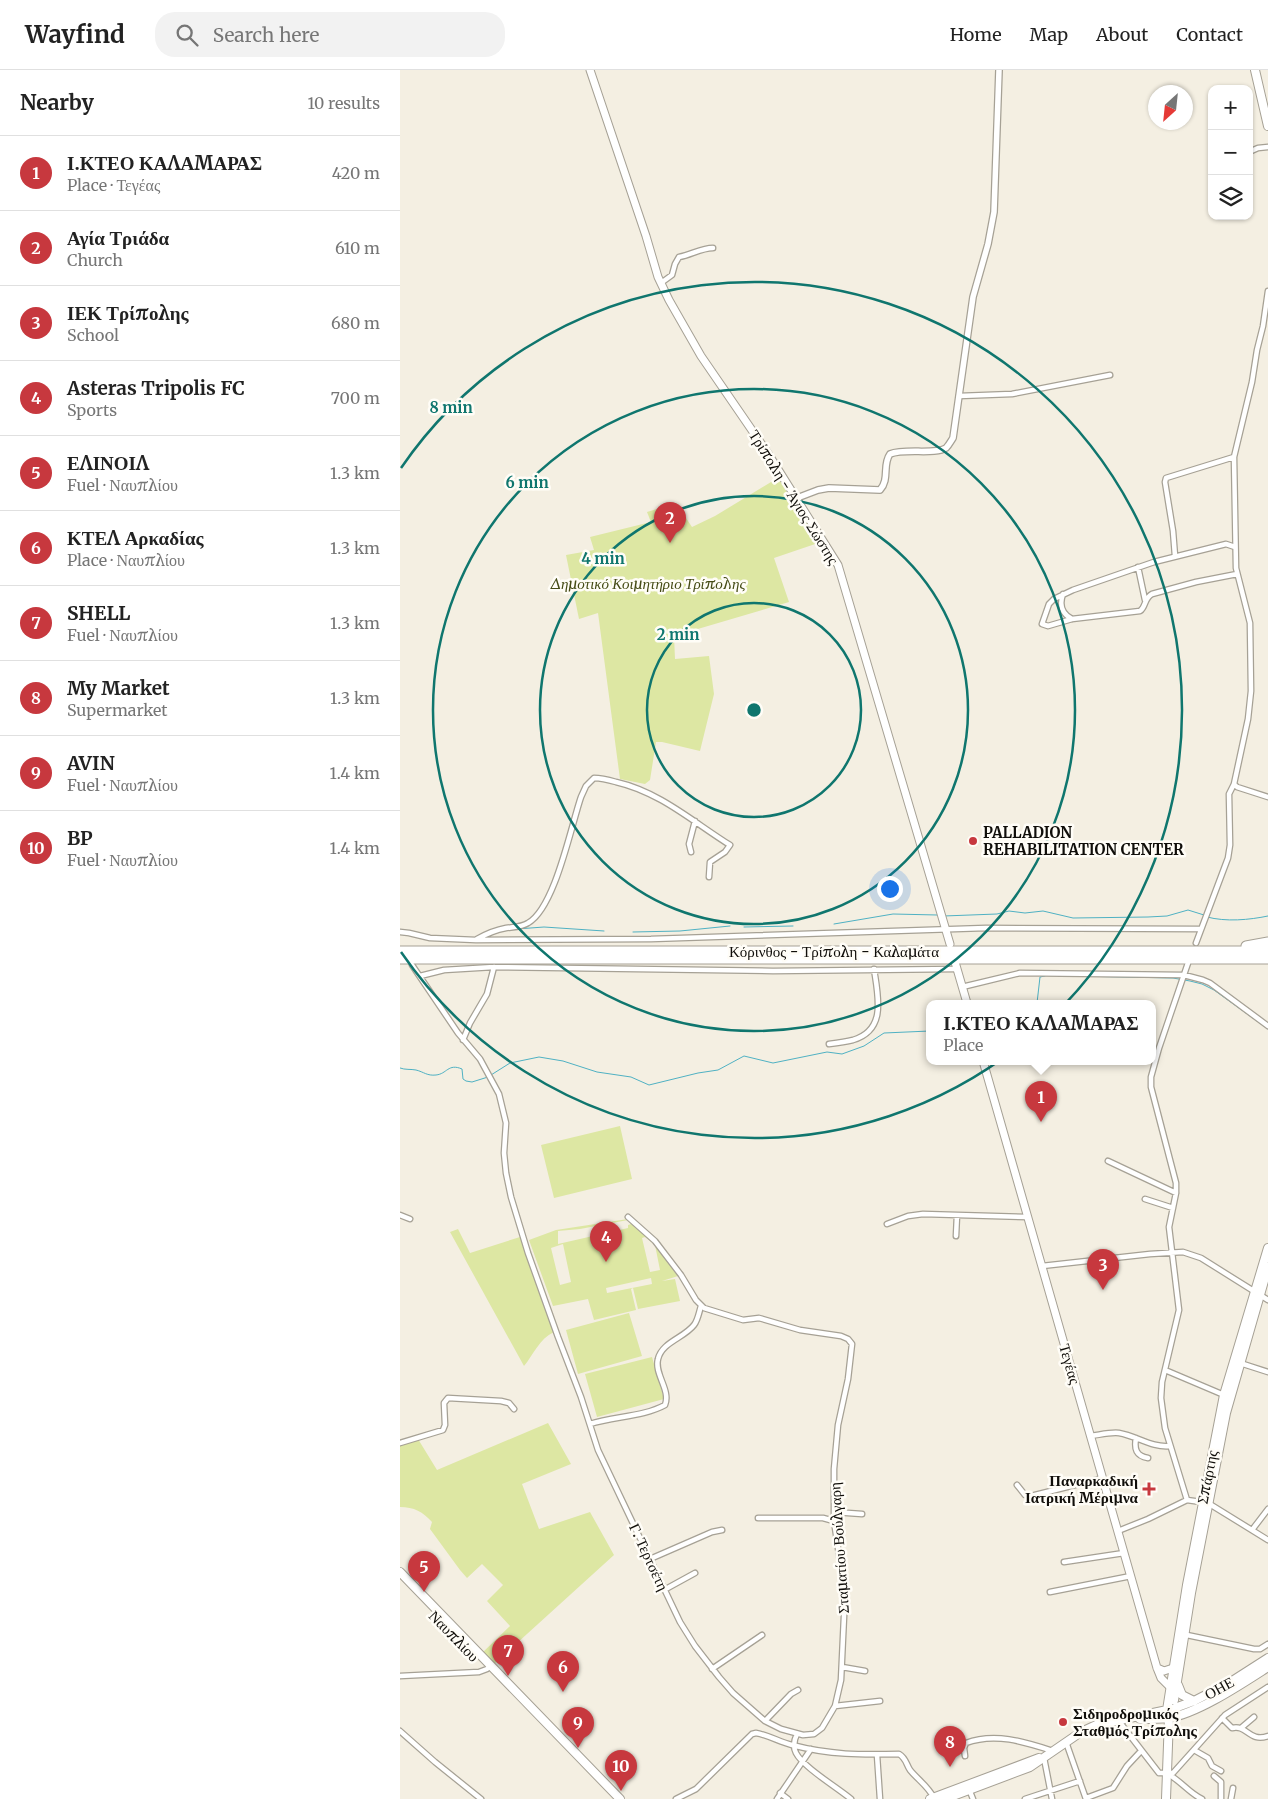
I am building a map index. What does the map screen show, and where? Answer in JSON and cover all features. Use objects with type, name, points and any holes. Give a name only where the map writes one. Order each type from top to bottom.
[{"type":"highway","points":[[1219,950],[1268,942]]},
{"type":"highway","name":"Κόρινθος - Τρίπολη - Καλαμάτα","points":[[400,951],[1268,951]]},
{"type":"highway","name":"Κόρινθος - Τρίπολη - Καλαμάτα","points":[[400,959],[1268,958]]},
{"type":"main road","name":"Τρίπολη - Άγιος Σώστης","points":[[590,70],[661,283],[679,319],[701,356],[797,498],[836,562],[844,582],[950,944]]},
{"type":"main road","points":[[1255,70],[1268,126]]},
{"type":"main road","points":[[956,965],[966,1000]]},
{"type":"main road","name":"Τεγέας","points":[[984,1065],[1157,1668],[1161,1678],[1170,1687]]},
{"type":"main road","name":"Σπάρτης","points":[[1206,1502],[1268,1248]]},
{"type":"main road","name":"Σπάρτης","points":[[1169,1712],[1173,1668],[1206,1502],[1224,1395],[1257,1293],[1268,1267]]},
{"type":"main road","name":"Ναυπλίου","points":[[400,1572],[613,1799]]},
{"type":"main road","name":"Ναυπλίου","points":[[400,1580],[620,1799]]},
{"type":"main road","name":"Σπάρτης","points":[[1169,1712],[1177,1680],[1181,1634]]},
{"type":"main road","name":"ΟΗΕ","points":[[1169,1712],[1229,1683],[1268,1658]]},
{"type":"main road","name":"ΟΗΕ","points":[[1169,1712],[1198,1707],[1268,1667]]},
{"type":"main road","points":[[1157,1668],[1164,1671],[1173,1668]]},
{"type":"main road","points":[[1177,1680],[1182,1696],[1194,1701]]},
{"type":"main road","points":[[945,1799],[1043,1756],[1096,1725],[1169,1712],[1166,1799]]},
{"type":"main road","points":[[932,1798],[969,1788]]},
{"type":"street","points":[[797,498],[829,488],[880,490],[885,482],[886,462],[890,454],[939,450],[946,448],[953,438],[973,298],[988,244],[994,212],[999,70]]},
{"type":"street","points":[[1253,150],[1268,146]]},
{"type":"street","points":[[661,283],[672,275],[679,257],[690,256],[707,248],[712,248]]},
{"type":"street","points":[[1196,943],[1228,854],[1229,794],[1234,784],[1248,719],[1251,691],[1250,623],[1237,574],[1234,457],[1265,319],[1268,291]]},
{"type":"street","points":[[959,396],[1012,394],[1110,375]]},
{"type":"street","points":[[1175,556],[1166,478],[1234,457]]},
{"type":"street","points":[[1235,547],[1226,544],[1175,556],[1063,594],[1049,604],[1042,624],[1048,626],[1072,619],[1140,612],[1149,595],[1159,591],[1237,574]]},
{"type":"street","points":[[1138,567],[1145,602]]},
{"type":"street","points":[[1063,594],[1062,609],[1072,619]]},
{"type":"street","points":[[476,940],[487,933],[528,923],[536,916],[546,901],[556,879],[578,806],[586,786],[592,779],[606,779],[643,790],[695,821],[730,845],[725,852],[710,862],[709,877]]},
{"type":"street","points":[[1234,784],[1268,797]]},
{"type":"street","points":[[691,852],[689,844],[695,821]]},
{"type":"street","points":[[400,932],[409,932],[430,938],[476,940],[651,939],[1060,928],[1201,929]]},
{"type":"street","points":[[1156,1062],[1188,963]]},
{"type":"street","name":"Γ. Τερτσέτη","points":[[412,965],[463,1040],[480,1059],[501,1099],[506,1123],[504,1153],[506,1173],[511,1197],[528,1253],[606,1467],[664,1590],[687,1635],[712,1669],[733,1693],[765,1721],[796,1734]]},
{"type":"street","points":[[420,976],[444,970],[494,967],[773,971],[956,965]]},
{"type":"street","points":[[463,1040],[487,994],[494,967]]},
{"type":"street","points":[[829,1044],[855,1039],[875,1024],[878,1007],[874,969]]},
{"type":"street","points":[[962,988],[1020,973],[1184,976],[1210,983],[1268,1026]]},
{"type":"street","points":[[1155,1065],[1150,1082],[1151,1091],[1176,1183],[1176,1193],[1169,1227],[1179,1310],[1165,1370],[1161,1398],[1162,1414],[1187,1500]]},
{"type":"street","points":[[1108,1161],[1176,1193]]},
{"type":"street","points":[[1145,1199],[1173,1208]]},
{"type":"street","points":[[887,1224],[908,1216],[923,1214],[1028,1217]]},
{"type":"street","points":[[956,1236],[957,1215]]},
{"type":"street","points":[[400,1216],[410,1219]]},
{"type":"street","points":[[590,1424],[614,1417],[632,1415],[665,1405],[666,1397],[657,1364],[658,1356],[667,1346],[694,1325],[701,1306],[681,1275],[655,1241],[628,1217]]},
{"type":"street","points":[[1042,1266],[1183,1252],[1201,1258],[1268,1300]]},
{"type":"street","name":"Σταματίου Βούλγαρη","points":[[701,1306],[743,1320],[760,1318],[800,1330],[841,1336],[851,1341],[853,1347],[837,1434],[834,1469],[834,1520],[844,1594],[842,1667],[839,1692],[834,1706],[817,1732],[808,1736],[796,1734]]},
{"type":"street","points":[[1240,1363],[1268,1372]]},
{"type":"street","points":[[1165,1370],[1224,1395]]},
{"type":"street","points":[[400,1443],[443,1430],[445,1422],[444,1403],[448,1398],[501,1400],[514,1409]]},
{"type":"street","points":[[1090,1436],[1116,1433],[1154,1445],[1170,1446]]},
{"type":"street","points":[[1136,1438],[1134,1448],[1136,1453],[1141,1457],[1148,1458]]},
{"type":"street","points":[[1017,1485],[1025,1495],[1031,1496],[1103,1478]]},
{"type":"street","points":[[1118,1531],[1187,1500],[1206,1502],[1268,1540]]},
{"type":"street","points":[[1252,1530],[1268,1509]]},
{"type":"street","points":[[834,1512],[862,1514]]},
{"type":"street","points":[[758,1518],[823,1518],[834,1520]]},
{"type":"street","points":[[650,1559],[712,1532],[722,1530]]},
{"type":"street","points":[[1064,1562],[1124,1553]]},
{"type":"street","points":[[664,1590],[694,1573]]},
{"type":"street","points":[[1050,1592],[1131,1576]]},
{"type":"street","points":[[1181,1634],[1258,1650],[1268,1644]]},
{"type":"street","points":[[712,1669],[762,1635]]},
{"type":"street","points":[[842,1667],[864,1671]]},
{"type":"street","points":[[400,1676],[479,1672],[489,1668]]},
{"type":"street","points":[[1118,1720],[1159,1774],[1174,1773],[1222,1718],[1268,1687]]},
{"type":"street","points":[[765,1721],[790,1694],[798,1690]]},
{"type":"street","points":[[834,1706],[880,1701]]},
{"type":"street","points":[[1241,1728],[1254,1717]]},
{"type":"street","points":[[1222,1718],[1232,1728],[1241,1728],[1256,1738],[1268,1736]]},
{"type":"street","points":[[400,1731],[435,1762],[482,1799]]},
{"type":"street","points":[[676,1799],[696,1789],[753,1733],[794,1746],[842,1755],[900,1754],[910,1770],[926,1786],[932,1798]]},
{"type":"street","points":[[796,1734],[794,1746],[796,1753],[803,1761],[851,1799]]},
{"type":"street","points":[[965,1756],[964,1748],[966,1742],[1000,1738],[1008,1738],[1053,1750]]},
{"type":"street","points":[[1066,1742],[1086,1799],[1113,1788],[1127,1766],[1141,1751]]},
{"type":"street","points":[[777,1799],[811,1749]]},
{"type":"street","points":[[1194,1750],[1208,1758],[1212,1766],[1221,1771]]},
{"type":"street","points":[[877,1755],[880,1799]]},
{"type":"street","points":[[1043,1756],[1052,1799]]},
{"type":"street","points":[[1167,1774],[1180,1782],[1193,1795],[1202,1799]]},
{"type":"street","points":[[1214,1776],[1221,1782],[1221,1799]]},
{"type":"street","points":[[1025,1799],[1080,1781]]},
{"type":"street","points":[[969,1788],[973,1799]]},
{"type":"street","points":[[1231,1799],[1233,1788]]},
{"type":"street","points":[[780,1794],[788,1799]]},
{"type":"green space","name":"Δημοτικό Κοιμητήριο Τρίπολης","points":[[781,476],[824,541],[774,558],[789,602],[674,636],[675,659],[709,656],[714,694],[700,751],[656,742],[650,780],[645,784],[620,779],[598,613],[579,619],[566,555],[594,550],[590,537],[651,522],[647,512],[676,503],[692,527],[715,516]]},
{"type":"green space","points":[[620,1126],[632,1179],[554,1198],[541,1145]]},
{"type":"green space","points":[[628,1219],[656,1244],[678,1275],[662,1281],[675,1279],[680,1301],[638,1309],[633,1288],[631,1289],[636,1310],[594,1320],[588,1299],[553,1306],[529,1240],[556,1230]],"holes":[[[628,1220],[631,1224],[628,1225],[628,1228],[558,1244],[558,1231]],[[645,1237],[655,1245],[660,1270],[650,1272],[642,1238]],[[563,1244],[571,1282],[560,1285],[551,1248]],[[651,1278],[652,1284],[607,1293],[606,1288]]]},
{"type":"green space","points":[[458,1229],[470,1253],[520,1237],[554,1332],[544,1339],[524,1366],[450,1232]]},
{"type":"green space","points":[[629,1313],[642,1356],[578,1374],[566,1330]]},
{"type":"green space","points":[[652,1357],[664,1399],[597,1417],[585,1374]]},
{"type":"green space","points":[[548,1423],[571,1464],[522,1484],[539,1529],[590,1512],[614,1555],[493,1665],[482,1653],[510,1626],[487,1601],[503,1585],[482,1564],[467,1578],[430,1529],[432,1522],[418,1511],[400,1507],[400,1443],[418,1439],[437,1470]]},
{"type":"waterway","points":[[944,916],[997,914],[1009,911],[1025,913],[1043,911],[1073,918],[1148,917],[1167,916],[1188,910],[1204,915]]},
{"type":"waterway","points":[[834,924],[893,914],[937,915]]},
{"type":"waterway","points":[[1207,917],[1222,920],[1238,920],[1268,916]]},
{"type":"waterway","points":[[633,932],[680,931],[730,926]]},
{"type":"waterway","points":[[744,927],[793,926]]},
{"type":"waterway","points":[[517,929],[544,927],[604,931]]},
{"type":"waterway","points":[[1037,1000],[1040,977],[1045,976]]},
{"type":"waterway","points":[[1076,976],[1173,978],[1202,984],[1214,990],[1268,1029]]},
{"type":"waterway","points":[[491,1075],[510,1063],[539,1057],[563,1061],[597,1072],[631,1077],[649,1085],[718,1070],[744,1056],[773,1063],[827,1052],[842,1054],[864,1046],[884,1033],[926,1031]]},
{"type":"waterway","points":[[400,1068],[433,1075],[457,1067],[462,1069],[463,1079],[466,1081],[472,1082],[488,1077]]},
{"type":"place","name":"Αγία Τριάδα","points":[[670,543]]},
{"type":"place","name":"PALLADION REHABILITATION CENTER","points":[[973,841]]},
{"type":"place","name":"Ι.ΚΤΕΟ ΚΑΛΑΜΑΡΑΣ","points":[[1041,1122]]},
{"type":"place","name":"Asteras Tripolis FC","points":[[606,1262]]},
{"type":"place","name":"ΙΕΚ Τρίπολης","points":[[1103,1290]]},
{"type":"place","name":"Παναρκαδική Ιατρική Μέριμνα","points":[[1149,1489]]},
{"type":"place","name":"ΕΛΙΝΟΙΛ","points":[[424,1592]]},
{"type":"place","name":"SHELL","points":[[508,1676]]},
{"type":"place","name":"ΚΤΕΛ Αρκαδίας","points":[[563,1692]]},
{"type":"place","name":"Σιδηροδρομικός Σταθμός Τρίπολης","points":[[1063,1722]]},
{"type":"place","name":"AVIN","points":[[578,1748]]},
{"type":"place","name":"My Market","points":[[950,1767]]},
{"type":"place","name":"BP","points":[[621,1791]]}]
